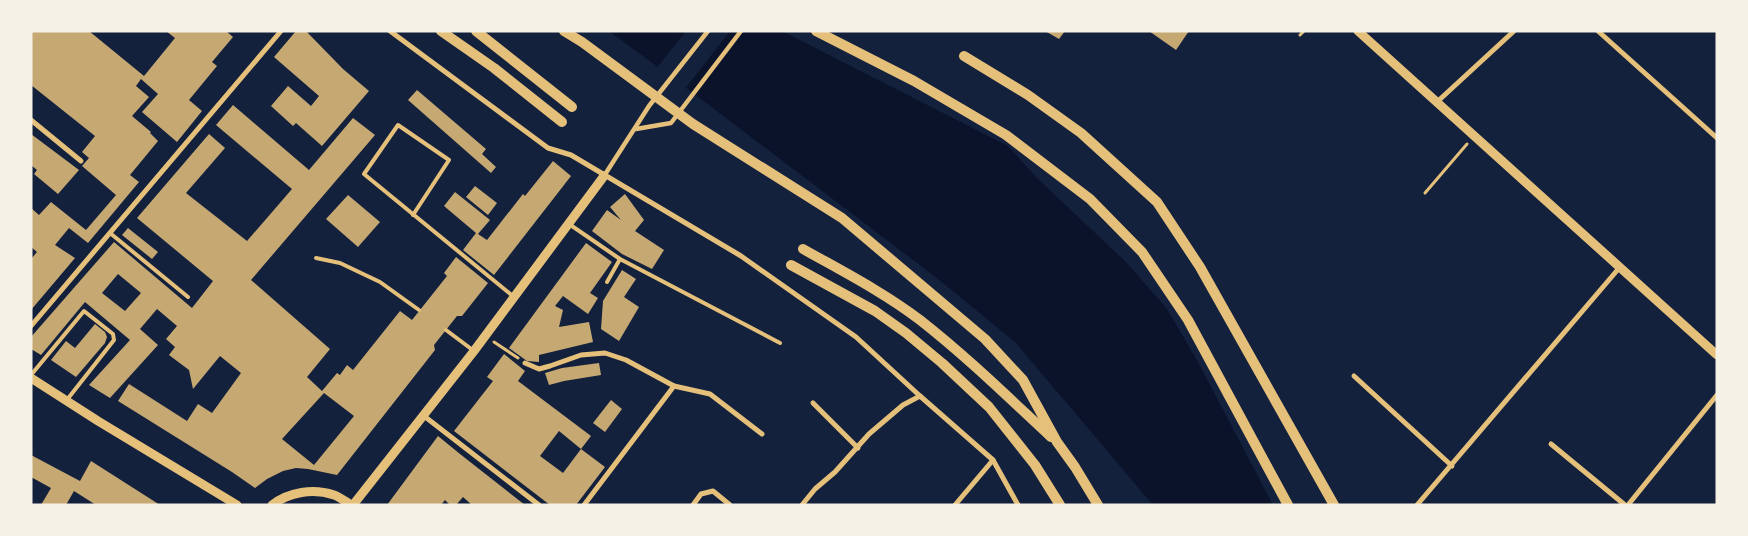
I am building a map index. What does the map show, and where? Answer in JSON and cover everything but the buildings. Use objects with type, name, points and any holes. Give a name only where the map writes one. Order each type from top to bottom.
[{"type":"main road","points":[[441,31],[494,68],[562,122]]},
{"type":"main road","points":[[476,31],[572,107]]},
{"type":"main road","points":[[564,31],[582,42],[693,124],[842,218],[986,339],[1023,380],[1057,442],[1098,505]]},
{"type":"main road","points":[[816,31],[914,81],[1006,135],[1090,200],[1142,252],[1188,320],[1288,505]]},
{"type":"main road","points":[[964,56],[1028,95],[1081,133],[1157,202],[1200,267],[1334,505]]},
{"type":"main road","points":[[803,248],[885,296],[919,320],[953,348],[1057,442]]},
{"type":"main road","points":[[791,265],[875,311],[906,333],[942,363],[989,407],[1035,465],[1060,505]]},
{"type":"street","points":[[31,326],[282,31]]},
{"type":"street","points":[[390,31],[548,148],[571,155],[748,262],[856,337],[994,460],[1018,505]]},
{"type":"street","points":[[272,505],[292,494],[313,491],[334,495],[352,505],[474,351],[604,176],[649,106],[708,31]]},
{"type":"street","points":[[635,130],[671,123],[741,31]]},
{"type":"street","points":[[1358,31],[1717,354]]},
{"type":"street","points":[[1437,102],[1514,31]]},
{"type":"street","points":[[1598,31],[1716,137]]},
{"type":"street","points":[[31,120],[81,161]]},
{"type":"street","points":[[1417,505],[1620,267]]},
{"type":"street","points":[[525,363],[539,368],[581,355],[605,353],[626,360],[674,386],[710,394],[762,434]]},
{"type":"street","points":[[1354,376],[1452,466]]},
{"type":"street","points":[[31,377],[66,401],[237,505]]},
{"type":"street","points":[[584,505],[674,386]]},
{"type":"street","points":[[1550,444],[1627,505],[1717,395]]},
{"type":"street","points":[[802,505],[815,488],[835,472],[869,434],[896,410],[920,396]]},
{"type":"street","points":[[813,403],[858,448]]},
{"type":"street","points":[[424,416],[539,505]]},
{"type":"street","points":[[955,505],[994,460]]},
{"type":"street","points":[[692,505],[701,494],[712,491],[730,505]]},
{"type":"lane","points":[[413,215],[449,160],[398,125],[364,174],[413,215],[514,297]]},
{"type":"lane","points":[[569,223],[620,259],[780,343]]},
{"type":"lane","points":[[110,233],[188,296]]},
{"type":"lane","points":[[316,258],[340,263],[380,282],[420,310]]},
{"type":"lane","points":[[607,282],[620,259]]},
{"type":"lane","points":[[31,377],[84,311],[113,334],[114,340],[66,401]]},
{"type":"lane","points":[[446,330],[474,351]]},
{"type":"path","points":[[1300,35],[1304,31]]},
{"type":"path","points":[[1425,193],[1474,136]]},
{"type":"path","points":[[485,336],[525,363]]},
{"type":"water","points":[[609,31],[782,31],[1008,146],[1038,179],[1127,263],[1167,309],[1198,362],[1273,505],[1153,505],[1015,342],[938,279]]},
{"type":"pier","points":[[686,31],[730,31],[684,90],[656,69]]}]
